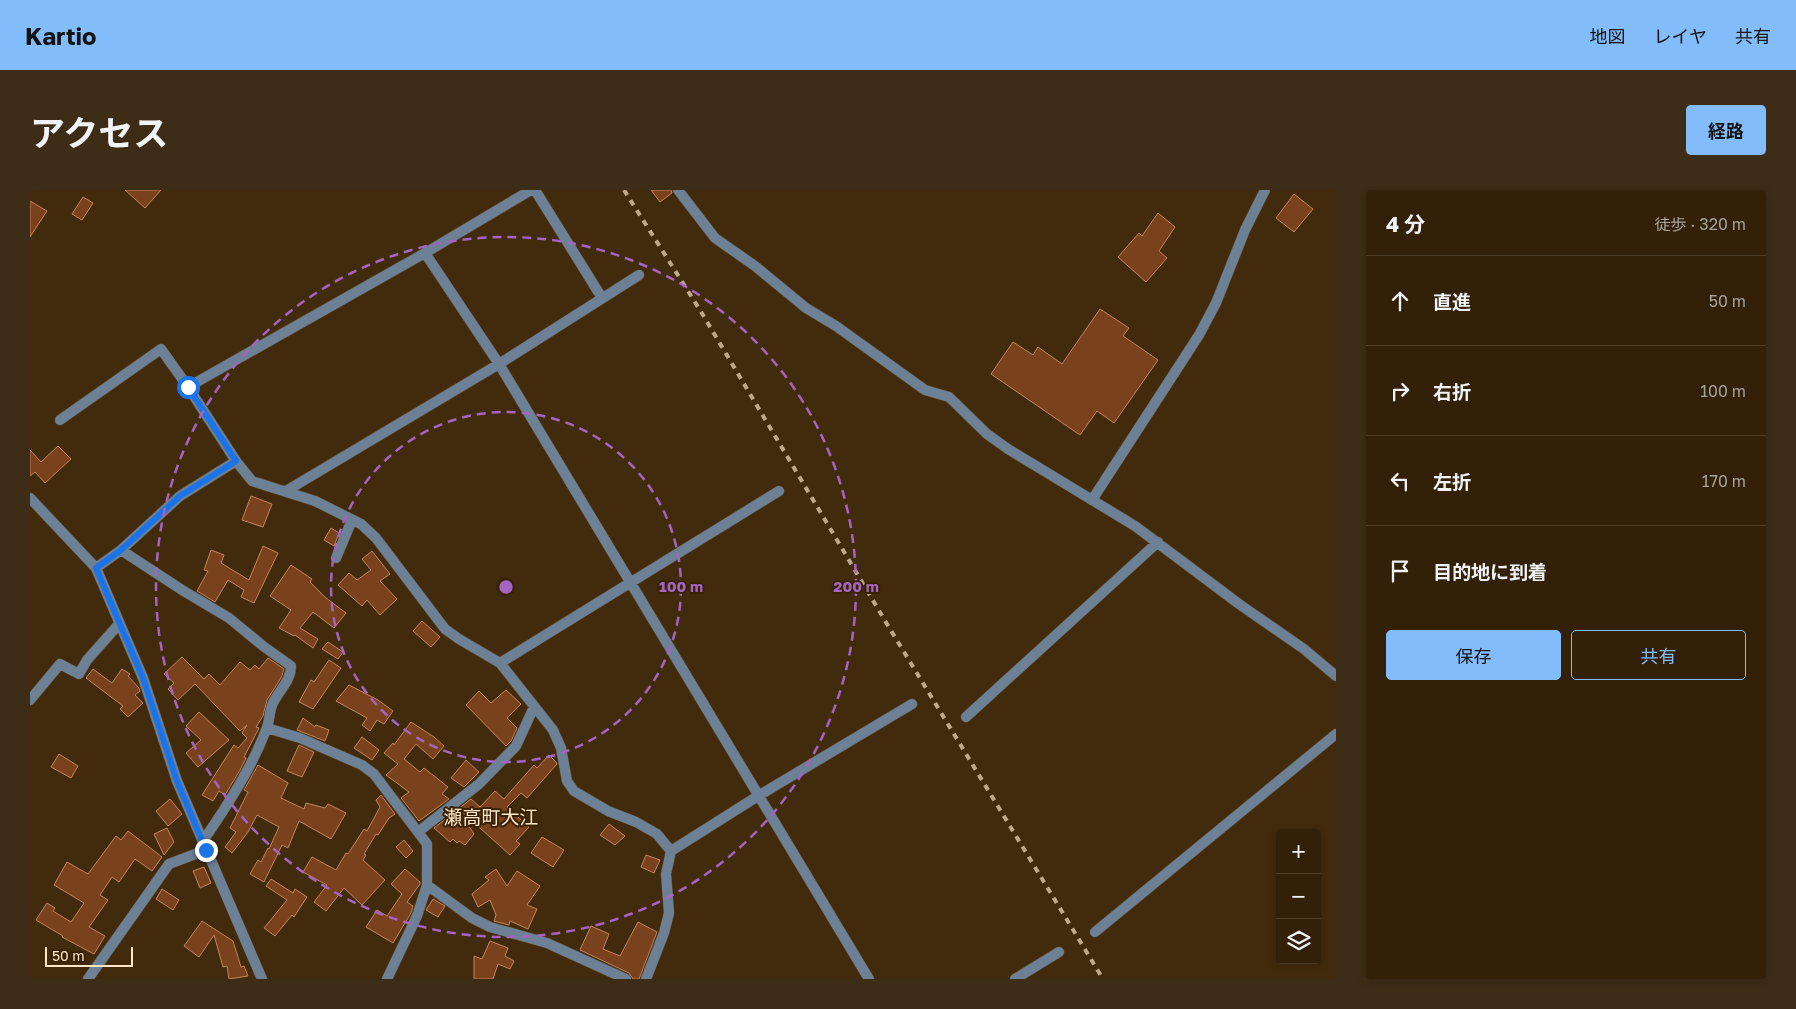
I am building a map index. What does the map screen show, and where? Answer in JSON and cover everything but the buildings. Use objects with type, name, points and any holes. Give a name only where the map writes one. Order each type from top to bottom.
[{"type":"street","points":[[188,387],[425,253],[531,190]]},
{"type":"street","points":[[536,190],[602,298]]},
{"type":"street","points":[[678,190],[715,238],[755,266],[806,308],[836,326],[925,390],[949,396],[987,434],[1008,449],[1136,526],[1239,604],[1304,649],[1336,676]]},
{"type":"street","points":[[1092,500],[1199,334],[1216,303],[1245,230],[1265,190]]},
{"type":"street","points":[[425,253],[499,364],[869,979]]},
{"type":"street","points":[[286,492],[499,364],[639,275]]},
{"type":"street","points":[[60,420],[161,349],[236,461],[252,480],[315,501],[361,524],[376,538],[445,629],[500,663],[553,730],[562,748],[567,781],[574,791],[608,811],[636,822],[657,834],[671,851]]},
{"type":"street","points":[[96,568],[121,550],[180,496],[236,461]]},
{"type":"street","points":[[500,663],[779,491]]},
{"type":"street","points":[[30,498],[96,568],[143,678],[177,781],[262,979]]},
{"type":"street","points":[[336,558],[352,520]]},
{"type":"street","points":[[966,717],[1158,542]]},
{"type":"street","points":[[88,979],[169,864],[204,845],[267,728],[273,704],[291,675],[291,666],[229,618],[121,550]]},
{"type":"street","points":[[30,700],[60,664],[79,674],[87,660],[119,624]]},
{"type":"street","points":[[646,979],[664,933],[669,913],[666,874],[671,851],[758,796],[912,704]]},
{"type":"street","points":[[418,832],[480,784],[516,746],[534,707]]},
{"type":"street","points":[[267,728],[300,738],[362,765],[374,774],[426,844],[427,885],[417,916],[387,979]]},
{"type":"street","points":[[1095,932],[1336,734]]},
{"type":"street","points":[[427,885],[472,918],[490,927],[547,943],[626,979]]},
{"type":"street","points":[[1015,979],[1059,952]]},
{"type":"railway","points":[[624,190],[700,310],[887,624],[1103,979]]},
{"type":"district","name":"瀬高町大江","points":[[491,816]]},
{"type":"route","points":[[188,387],[236,461],[180,496],[121,550],[96,568],[143,678],[177,781],[206,850]]}]
